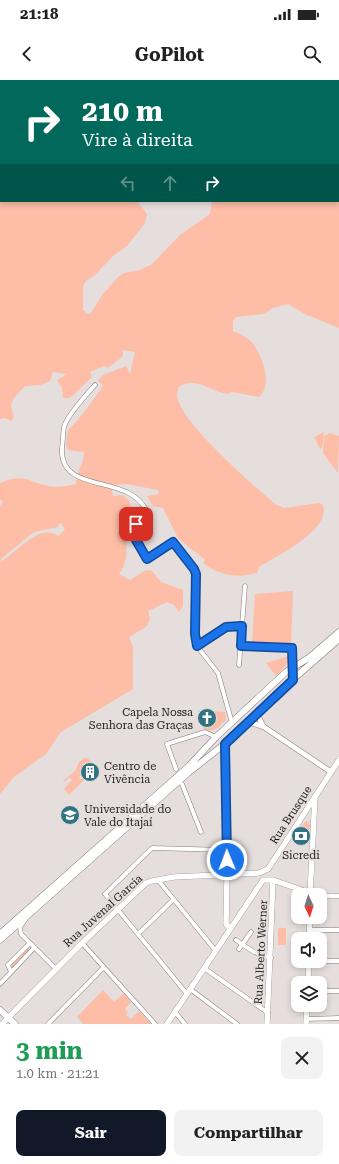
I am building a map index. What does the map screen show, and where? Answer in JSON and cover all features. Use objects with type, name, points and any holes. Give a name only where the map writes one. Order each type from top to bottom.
[{"type":"main road","points":[[0,934],[189,766],[216,737],[293,668],[310,657],[339,632]]},
{"type":"main road","points":[[0,940],[188,773],[248,724],[293,680],[339,639]]},
{"type":"main road","points":[[293,668],[293,680]]},
{"type":"main road","points":[[216,737],[218,743],[225,744]]},
{"type":"main road","name":"Rua Brusque","points":[[268,869],[306,809],[338,764]]},
{"type":"main road","points":[[311,888],[315,796]]},
{"type":"main road","points":[[306,809],[306,812],[310,814],[314,811]]},
{"type":"main road","points":[[301,818],[309,818],[314,822]]},
{"type":"main road","name":"Rua Juvenal Garcia","points":[[2,1024],[82,943],[146,883],[158,880],[259,873],[268,869]]},
{"type":"main road","points":[[227,875],[226,922],[227,926],[230,928]]},
{"type":"main road","points":[[167,1024],[260,883],[267,879],[295,888]]},
{"type":"main road","name":"Rua Alberto Werner","points":[[267,1024],[271,958],[273,880]]},
{"type":"main road","points":[[309,924],[309,930]]},
{"type":"main road","points":[[0,1010],[15,1024]]},
{"type":"street","points":[[95,385],[66,422],[63,436],[63,459],[68,469],[76,477],[121,489],[138,498],[147,512],[136,524],[136,540],[147,559],[173,542],[194,569],[196,574],[195,634],[197,646],[218,673],[232,723]]},
{"type":"street","points":[[239,665],[245,586]]},
{"type":"street","points":[[197,646],[226,627],[242,626]]},
{"type":"street","points":[[241,646],[292,648],[293,668]]},
{"type":"street","points":[[257,714],[264,727]]},
{"type":"street","points":[[248,724],[252,723],[264,727],[331,772]]},
{"type":"street","points":[[176,769],[167,744],[205,732],[216,737]]},
{"type":"street","points":[[225,744],[227,875]]},
{"type":"street","points":[[321,766],[325,776],[325,782]]},
{"type":"street","points":[[182,784],[201,832]]},
{"type":"street","points":[[227,850],[152,848],[105,894],[188,992],[237,1024]]},
{"type":"street","points":[[158,880],[215,950]]},
{"type":"street","points":[[327,896],[339,896]]},
{"type":"street","points":[[138,934],[173,900]]},
{"type":"street","points":[[26,917],[20,927],[20,932],[56,969]]},
{"type":"street","points":[[309,930],[339,930]]},
{"type":"street","points":[[239,949],[251,932]]},
{"type":"street","points":[[236,940],[257,953],[271,958]]},
{"type":"street","points":[[11,972],[8,965],[30,943]]},
{"type":"street","points":[[82,943],[155,1024]]},
{"type":"street","points":[[0,984],[34,948]]},
{"type":"street","points":[[327,961],[339,961]]},
{"type":"street","points":[[48,1024],[103,968]]},
{"type":"street","points":[[204,968],[268,1013]]},
{"type":"street","points":[[327,991],[339,991]]},
{"type":"street","points":[[175,1012],[185,1024]]},
{"type":"street","points":[[306,1021],[339,1018]]},
{"type":"shaded area","points":[[0,202],[138,202],[147,214],[145,223],[127,246],[113,256],[95,275],[86,281],[83,286],[83,310],[88,314],[91,313],[102,295],[118,277],[124,273],[137,271],[151,265],[180,235],[210,214],[212,202],[339,202],[339,328],[305,314],[288,304],[273,308],[264,314],[236,317],[233,321],[233,331],[250,340],[261,357],[266,379],[263,392],[259,397],[232,392],[227,394],[197,383],[191,383],[179,387],[177,395],[181,407],[190,421],[204,437],[219,453],[275,504],[284,508],[319,503],[323,505],[323,515],[319,524],[300,542],[259,567],[257,573],[243,576],[229,575],[215,570],[203,563],[205,560],[178,538],[163,508],[153,506],[147,496],[159,494],[158,490],[126,484],[114,485],[112,491],[113,496],[122,495],[129,500],[133,516],[127,531],[126,559],[119,574],[130,580],[146,570],[152,571],[161,582],[183,590],[183,606],[179,612],[174,605],[167,602],[148,611],[150,619],[146,627],[129,637],[133,647],[133,689],[61,732],[46,754],[14,777],[0,794],[0,562],[0,506],[3,502],[0,499],[0,483],[20,478],[51,487],[76,484],[84,452],[68,450],[66,444],[68,430],[81,416],[101,389],[103,385],[98,381],[103,375],[126,366],[130,374],[135,352],[123,350],[123,356],[108,368],[104,366],[90,372],[92,377],[70,398],[63,398],[62,388],[57,380],[67,374],[53,372],[50,381],[40,385],[25,386],[13,400],[11,406],[14,416],[12,421],[5,418],[0,419]],"holes":[[[61,523],[65,530],[58,536],[51,533],[43,533],[36,536],[0,562],[2,558],[34,532],[58,527]]]},
{"type":"shaded area","points":[[324,432],[322,448],[320,449],[314,437]]},
{"type":"shaded area","points":[[331,433],[339,436],[338,473],[323,453],[324,436]]},
{"type":"shaded area","points":[[293,591],[291,646],[252,645],[255,594]]},
{"type":"shaded area","points":[[289,656],[286,665],[276,676],[266,663]]},
{"type":"shaded area","points":[[211,711],[225,712],[226,720],[216,729],[205,732],[200,716]]},
{"type":"shaded area","points":[[84,758],[87,758],[92,762],[88,765],[85,763],[83,764],[84,768],[81,771],[86,776],[81,773],[79,779],[85,779],[69,795],[64,789],[72,780],[70,777],[64,782],[63,781],[75,771],[79,762]]},
{"type":"shaded area","points":[[307,821],[310,825],[308,834],[299,829]]},
{"type":"shaded area","points":[[278,928],[286,928],[286,945],[278,945]]},
{"type":"shaded area","points":[[28,947],[30,950],[12,968],[9,966]]},
{"type":"shaded area","points":[[103,990],[114,1002],[124,993],[131,1002],[125,1009],[128,1013],[126,1015],[131,1019],[139,1011],[151,1024],[83,1024],[77,1017]]},
{"type":"place","name":"Capela Nossa Senhora das Graças","points":[[207,718]]},
{"type":"place","name":"Centro de Vivência","points":[[90,772]]},
{"type":"place","name":"Universidade do Vale do Itajaí","points":[[70,815]]},
{"type":"place","name":"Sicredi","points":[[301,836]]},
{"type":"route","points":[[136,524],[136,540],[147,559],[173,542],[194,569],[196,574],[195,634],[197,646],[226,627],[242,626],[241,646],[292,648],[293,680],[225,744],[227,860]]}]
